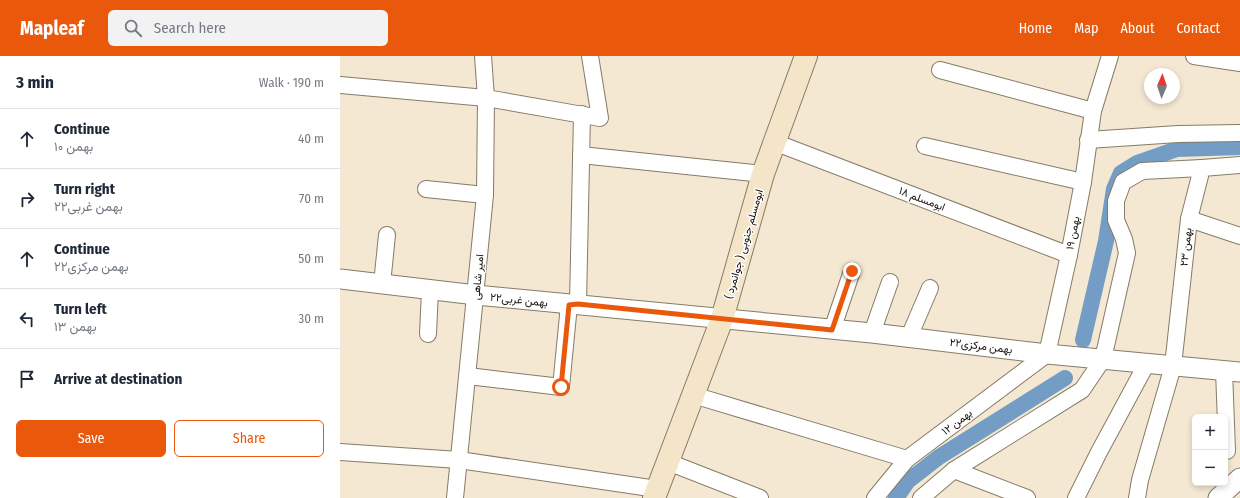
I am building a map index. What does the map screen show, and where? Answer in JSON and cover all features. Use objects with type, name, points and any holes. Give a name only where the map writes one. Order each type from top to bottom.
[{"type":"main road","name":"ابومسلم جنوبی ( جوانمرد )","points":[[656,494],[722,319],[763,174],[806,56]]},
{"type":"street","name":"امیر شاهی","points":[[455,498],[485,195],[486,98],[483,56]]},
{"type":"street","points":[[340,85],[486,98],[600,118],[590,56]]},
{"type":"street","name":"بهمن ۱۹","points":[[1047,354],[1069,256],[1083,182],[1093,111],[1110,56]]},
{"type":"street","points":[[1194,56],[1240,63]]},
{"type":"street","points":[[940,70],[1093,111]]},
{"type":"street","points":[[468,376],[561,387],[574,305],[582,155],[582,114]]},
{"type":"street","points":[[1088,140],[1178,134],[1240,133]]},
{"type":"street","name":"ابومسلم ۱۸","points":[[774,142],[1069,256]]},
{"type":"street","points":[[925,146],[1083,182]]},
{"type":"street","points":[[582,155],[763,174]]},
{"type":"street","points":[[921,498],[954,470],[1082,390],[1103,359],[1127,253],[1124,238],[1116,220],[1116,201],[1123,182],[1142,171],[1240,165]]},
{"type":"street","name":"بهمن ۲۳","points":[[1137,498],[1140,480],[1173,366],[1189,219],[1202,168]]},
{"type":"street","points":[[426,189],[485,195]]},
{"type":"street","points":[[1189,219],[1240,236]]},
{"type":"street","points":[[382,284],[387,235]]},
{"type":"street","points":[[832,330],[852,271]]},
{"type":"street","name":"۲۲بهمن غربی","points":[[340,279],[476,295],[722,319]]},
{"type":"street","points":[[872,333],[890,282]]},
{"type":"street","points":[[909,337],[930,288]]},
{"type":"street","points":[[428,334],[430,290]]},
{"type":"street","name":"۲۲بهمن مرکزی","points":[[722,319],[872,333],[1047,354],[1232,371]]},
{"type":"street","name":"بهمن ۱۲","points":[[875,498],[908,459],[1047,354]]},
{"type":"street","points":[[1076,498],[1147,363]]},
{"type":"street","points":[[1227,450],[1232,371]]},
{"type":"street","points":[[693,395],[908,459]]},
{"type":"street","points":[[340,452],[459,460],[656,494]]},
{"type":"street","points":[[668,462],[760,498]]},
{"type":"street","points":[[954,470],[1027,498]]},
{"type":"street","points":[[1218,498],[1240,478]]},
{"type":"waterway","points":[[1083,340],[1106,241],[1114,189],[1121,173],[1137,163],[1177,149],[1240,147]]},
{"type":"waterway","points":[[896,498],[908,481],[939,457],[1065,378]]},
{"type":"route","points":[[561,387],[569,305],[578,304],[832,330],[852,271]]}]
